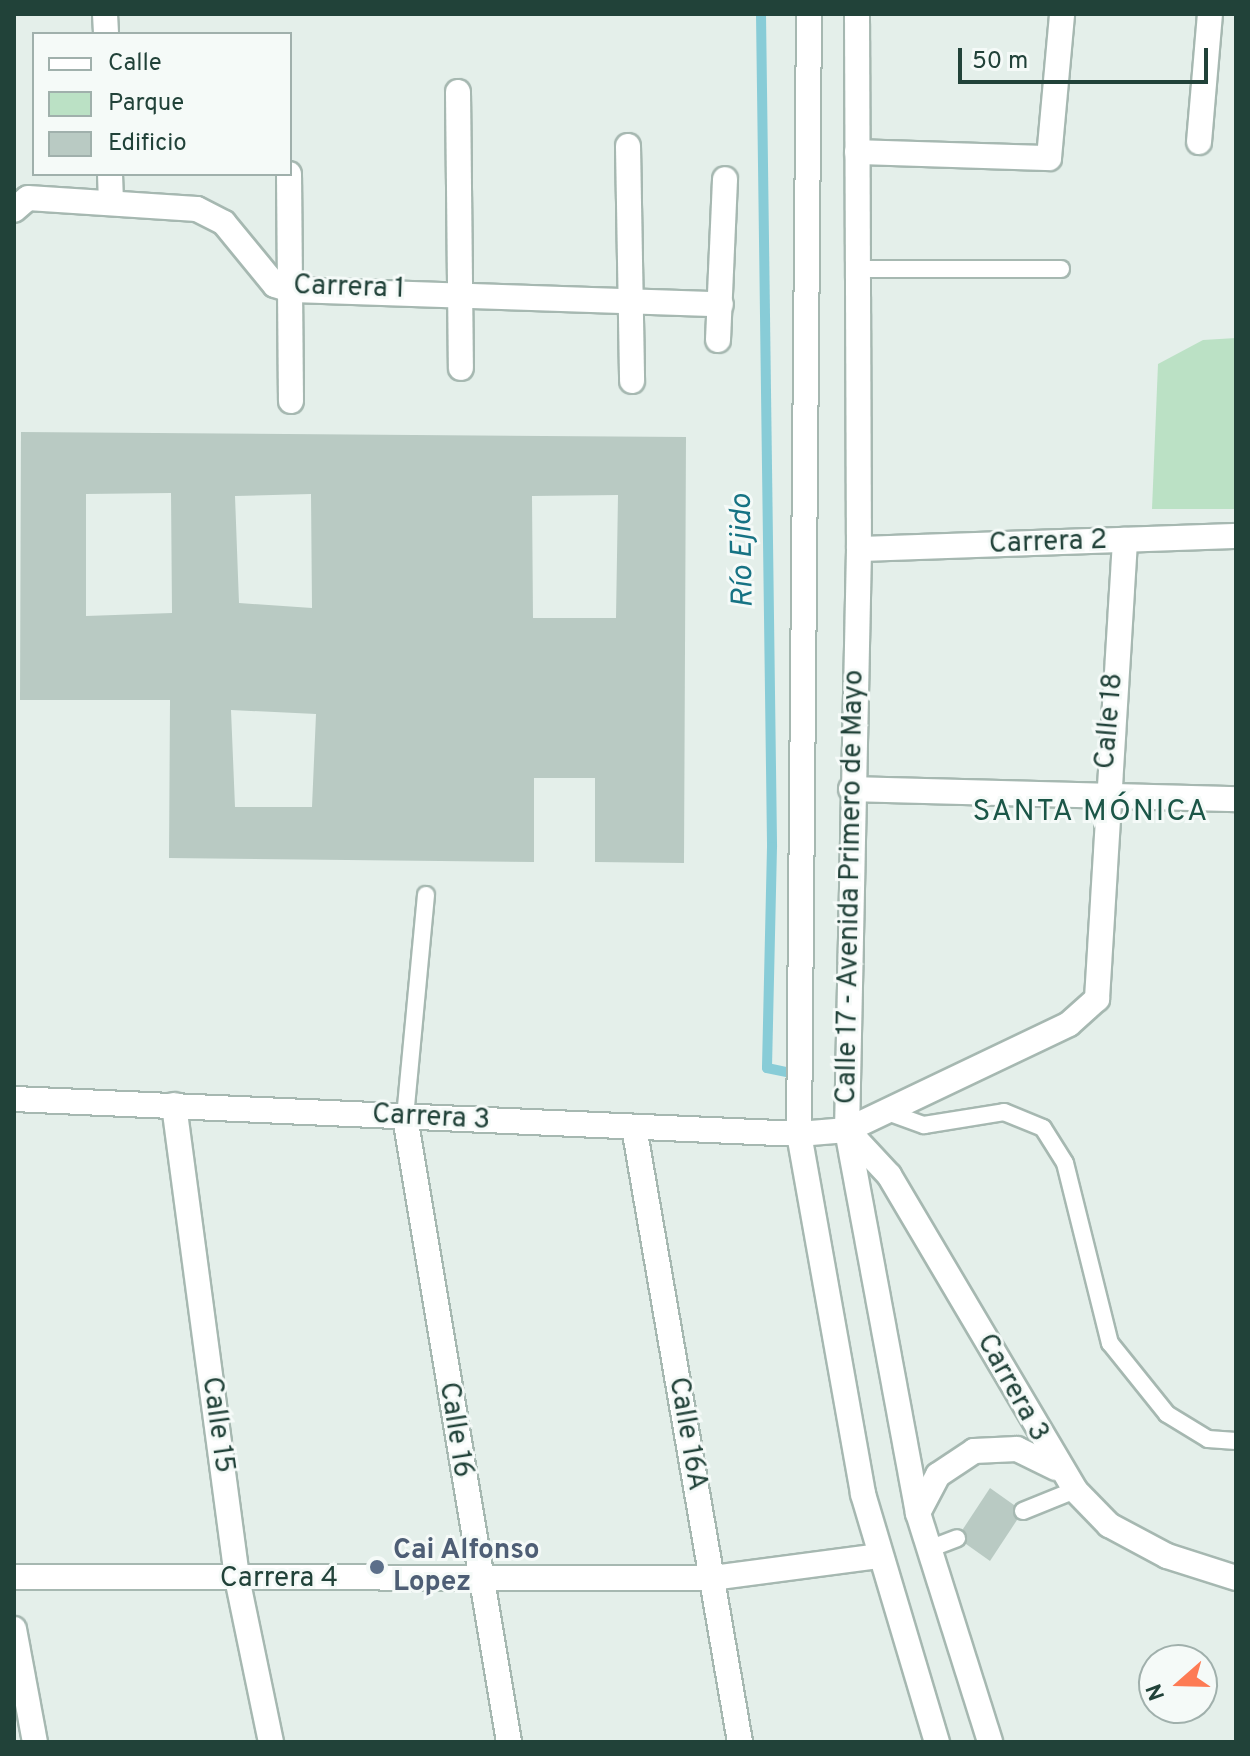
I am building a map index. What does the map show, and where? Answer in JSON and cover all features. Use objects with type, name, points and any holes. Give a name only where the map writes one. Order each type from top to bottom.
[{"type":"street","name":"Calle 17 - Avenida Primero de Mayo","points":[[809,14],[799,1134],[868,1558],[937,1742]]},
{"type":"street","name":"Calle 17 - Avenida Primero de Mayo","points":[[857,14],[859,549],[851,789],[847,1130],[918,1513],[990,1742]]},
{"type":"street","points":[[857,152],[1049,158],[1062,14]]},
{"type":"street","points":[[1199,142],[1210,14]]},
{"type":"street","points":[[458,92],[461,368]]},
{"type":"street","points":[[628,146],[632,381]]},
{"type":"street","points":[[110,176],[111,202]]},
{"type":"street","points":[[289,176],[291,401]]},
{"type":"street","points":[[718,340],[725,179]]},
{"type":"street","name":"Carrera 1","points":[[19,201],[111,202],[197,209],[224,223],[275,285],[290,290],[459,291],[721,304]]},
{"type":"street","name":"Carrera 2","points":[[859,549],[1236,536]]},
{"type":"street","name":"Calle 18","points":[[1097,999],[1104,795],[1125,540]]},
{"type":"street","points":[[851,789],[1236,799]]},
{"type":"street","name":"Carrera 3","points":[[14,1099],[634,1127],[770,1137],[847,1130],[893,1114],[1069,1024],[1097,999]]},
{"type":"street","name":"Calle 15","points":[[174,1105],[237,1578],[271,1742]]},
{"type":"street","name":"Calle 16","points":[[405,1117],[479,1580],[509,1742]]},
{"type":"street","name":"Calle 16A","points":[[634,1127],[740,1742]]},
{"type":"street","name":"Carrera 3","points":[[847,1130],[925,1230],[1056,1468],[1075,1490],[1109,1525],[1167,1556],[1236,1578]]},
{"type":"street","points":[[918,1513],[938,1475],[974,1451],[1017,1449],[1056,1468]]},
{"type":"street","name":"Carrera 4","points":[[14,1577],[712,1578],[819,1567],[868,1558]]},
{"type":"street","points":[[14,1629],[35,1742]]},
{"type":"lane","points":[[858,269],[1061,269]]},
{"type":"lane","points":[[405,1117],[426,895]]},
{"type":"lane","points":[[893,1114],[924,1125],[1004,1112],[1043,1128],[1065,1163],[1110,1343],[1167,1414],[1208,1439],[1236,1441]]},
{"type":"lane","points":[[1023,1511],[1075,1490]]},
{"type":"lane","points":[[929,1549],[957,1538]]},
{"type":"green space","points":[[1236,338],[1236,509],[1152,509],[1158,364],[1203,340]]},
{"type":"building","points":[[21,432],[686,437],[684,863],[595,862],[595,778],[534,778],[534,862],[169,858],[170,700],[20,700]],"holes":[[[171,493],[172,613],[86,616],[86,494]],[[311,494],[312,608],[239,603],[235,496]],[[618,495],[616,618],[533,618],[532,496]],[[231,710],[316,714],[312,807],[235,807]]]},
{"type":"building","points":[[990,1488],[1014,1505],[1017,1520],[990,1561],[966,1544],[963,1529]]},
{"type":"waterway","name":"Río Ejido","points":[[761,14],[772,847],[767,1068],[786,1072]]},
{"type":"place","name":"Cai Alfonso Lopez","points":[[377,1567]]},
{"type":"district","name":"SANTA MÓNICA","points":[[1091,813]]}]
